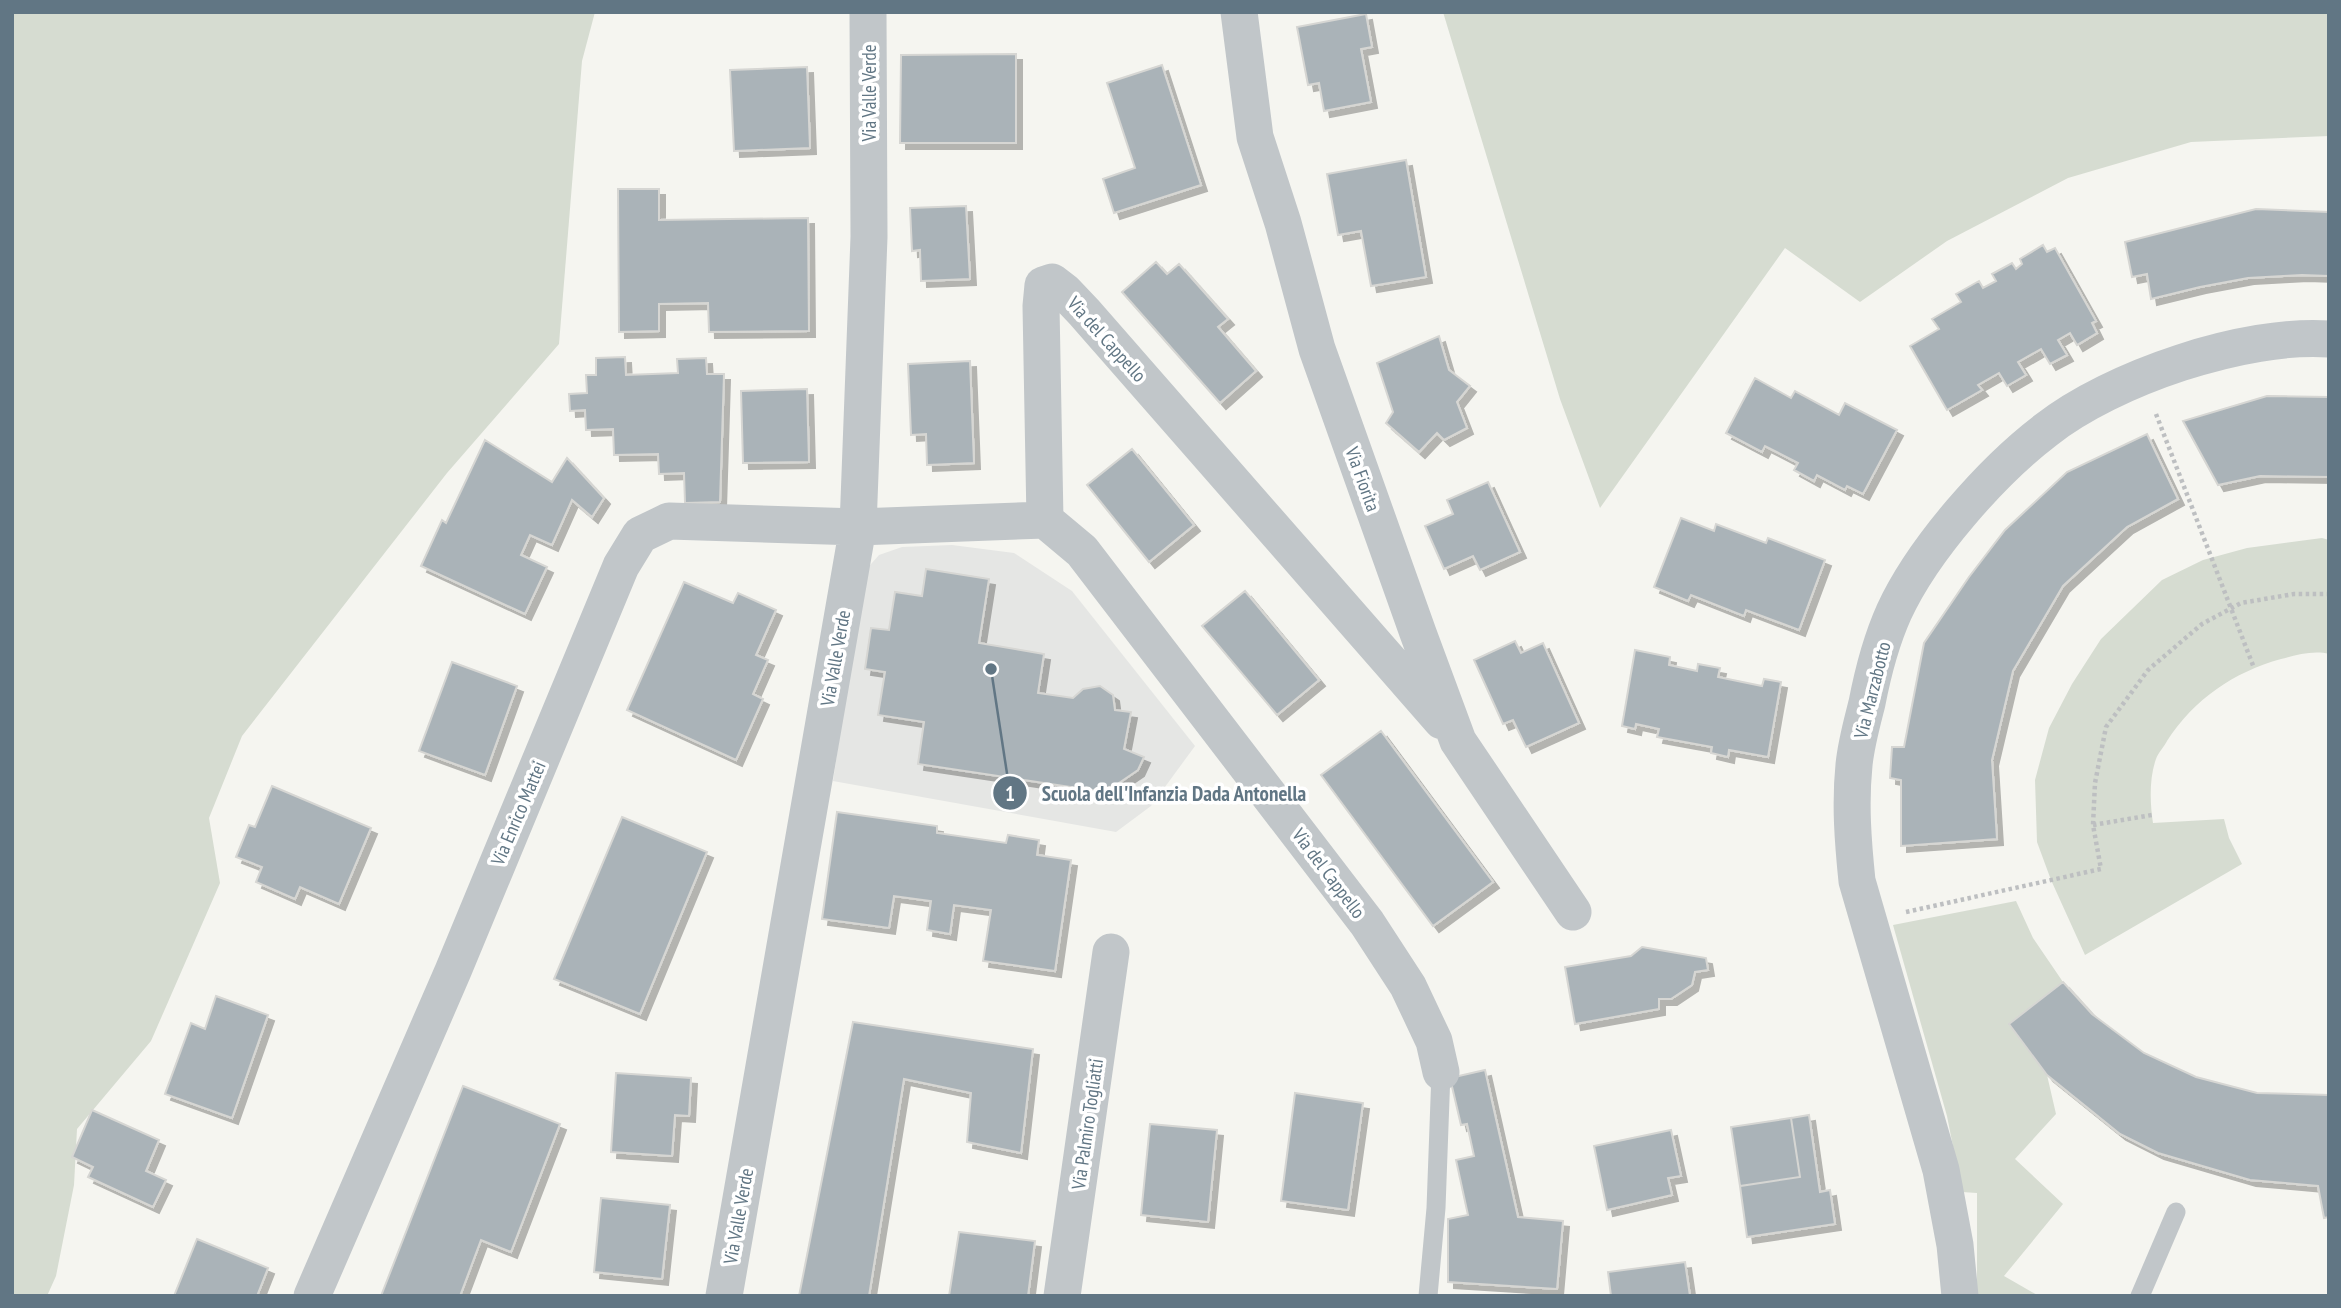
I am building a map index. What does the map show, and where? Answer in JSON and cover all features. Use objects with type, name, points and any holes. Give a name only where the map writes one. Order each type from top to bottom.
[{"type":"street","name":"Via Valle Verde","points":[[724,1296],[858,527],[869,237],[868,12]]},
{"type":"street","name":"Via Fiorita","points":[[1239,12],[1255,137],[1283,223],[1317,349],[1458,741],[1573,912]]},
{"type":"street","name":"Via del Cappello","points":[[1441,1072],[1434,1041],[1408,986],[1367,923],[1082,551],[1045,520],[1041,306],[1043,285],[1052,282],[1084,312],[1458,741]]},
{"type":"street","name":"Via Marzabotto","points":[[1959,1296],[1955,1245],[1941,1170],[1857,881],[1852,836],[1854,763],[1875,663],[1895,611],[1922,565],[1957,517],[2000,470],[2047,429],[2096,399],[2159,370],[2238,347],[2269,341],[2329,339]]},
{"type":"street","points":[[858,527],[1045,520]]},
{"type":"street","name":"Via Enrico Mattei","points":[[312,1296],[453,971],[621,566],[640,535],[669,521],[858,527]]},
{"type":"street","name":"Via Palmiro Togliatti","points":[[1062,1296],[1111,951]]},
{"type":"lane","name":"Via del Cappello","points":[[1428,1296],[1436,1209],[1441,1072]]},
{"type":"lane","points":[[2140,1296],[2176,1212]]},
{"type":"path","points":[[2142,378],[2254,667]]},
{"type":"path","points":[[1868,920],[2101,869],[2093,825],[2095,783],[2106,727],[2148,670],[2202,624],[2241,603],[2294,594],[2329,594]]},
{"type":"path","points":[[2093,825],[2152,815]]},
{"type":"shaded area","points":[[12,12],[595,12],[582,61],[559,344],[447,473],[242,736],[209,818],[220,883],[151,1041],[77,1129],[74,1185],[56,1276],[47,1296],[12,1296]]},
{"type":"shaded area","points":[[1443,12],[2329,12],[2329,136],[2191,142],[2068,178],[1947,241],[1860,302],[1785,248],[1600,508],[1560,399]]},
{"type":"shaded area","points":[[2322,538],[2329,540],[2329,654],[2311,653],[2281,659],[2247,671],[2216,689],[2178,726],[2158,754],[2152,774],[2153,823],[2224,819],[2229,838],[2242,864],[2085,955],[2037,842],[2035,780],[2049,728],[2072,684],[2101,639],[2162,580],[2203,560],[2247,548]]},
{"type":"shaded area","points":[[952,545],[1014,553],[1072,591],[1195,746],[1151,806],[1116,832],[833,781],[864,572],[879,555],[902,547]]},
{"type":"shaded area","points":[[2016,901],[2033,938],[2063,982],[2009,1024],[2047,1075],[2056,1114],[2015,1159],[2063,1204],[2004,1276],[2039,1296],[1977,1296],[1977,1193],[1962,1192],[1947,1116],[1893,925]]},
{"type":"building","points":[[1366,14],[1372,47],[1361,49],[1371,102],[1324,111],[1319,83],[1308,85],[1297,27]]},
{"type":"building","points":[[1016,54],[1016,143],[900,143],[901,55]]},
{"type":"building","points":[[1162,65],[1201,185],[1114,213],[1103,179],[1135,168],[1107,83]]},
{"type":"building","points":[[807,67],[810,148],[734,151],[730,70]]},
{"type":"building","points":[[1406,160],[1426,277],[1371,286],[1361,231],[1338,235],[1327,174]]},
{"type":"building","points":[[618,189],[659,189],[659,220],[808,218],[809,331],[709,332],[708,303],[659,304],[659,331],[619,332]]},
{"type":"building","points":[[966,206],[970,279],[921,281],[920,250],[912,251],[910,208]]},
{"type":"building","points":[[2256,209],[2329,212],[2329,276],[2248,278],[2151,299],[2147,274],[2132,277],[2125,242]]},
{"type":"building","points":[[2043,245],[2047,252],[2055,248],[2096,321],[2092,323],[2097,333],[2077,345],[2070,333],[2058,340],[2067,355],[2050,364],[2041,349],[2018,362],[2026,375],[2007,386],[1999,373],[1978,385],[1982,390],[1947,410],[1910,346],[1939,329],[1932,319],[1961,302],[1956,294],[1979,281],[1983,288],[1996,281],[1992,274],[2012,263],[2016,269],[2022,264],[2020,259]]},
{"type":"building","points":[[1156,262],[1167,274],[1179,264],[1228,319],[1218,327],[1256,371],[1220,403],[1122,292]]},
{"type":"building","points":[[1439,336],[1449,370],[1470,386],[1457,402],[1467,428],[1444,440],[1437,433],[1419,452],[1386,423],[1393,412],[1377,363]]},
{"type":"building","points":[[625,357],[626,375],[678,373],[677,359],[706,358],[707,374],[724,374],[720,502],[685,503],[684,473],[659,474],[658,454],[614,455],[613,429],[586,430],[585,410],[570,411],[569,394],[587,393],[586,375],[596,375],[596,358]]},
{"type":"building","points":[[970,361],[974,463],[927,465],[926,434],[911,435],[908,364]]},
{"type":"building","points":[[1755,378],[1791,398],[1795,391],[1839,415],[1845,403],[1897,430],[1863,494],[1847,486],[1845,490],[1817,475],[1814,481],[1794,470],[1798,463],[1765,446],[1762,452],[1726,433]]},
{"type":"building","points":[[807,389],[809,462],[743,463],[741,391]]},
{"type":"building","points":[[2267,396],[2329,397],[2329,477],[2260,476],[2218,485],[2183,421]]},
{"type":"building","points":[[2147,434],[2178,499],[2127,527],[2063,586],[2013,671],[1992,760],[1997,839],[1901,846],[1901,780],[1890,778],[1892,747],[1904,747],[1924,643],[2005,530],[2067,472]]},
{"type":"building","points":[[485,440],[552,482],[567,458],[604,498],[592,517],[572,500],[552,545],[530,535],[521,555],[547,567],[525,614],[421,566],[442,520],[446,523]]},
{"type":"building","points":[[1132,449],[1194,525],[1149,562],[1087,485]]},
{"type":"building","points":[[1488,482],[1520,552],[1480,570],[1473,556],[1444,569],[1425,526],[1453,514],[1447,500]]},
{"type":"building","points":[[1681,518],[1714,531],[1716,524],[1766,543],[1768,538],[1825,560],[1799,630],[1746,610],[1744,616],[1691,595],[1688,601],[1654,587]]},
{"type":"building","points":[[926,569],[989,579],[979,643],[1044,654],[1038,693],[1073,698],[1083,689],[1100,686],[1113,695],[1115,710],[1131,712],[1124,749],[1144,757],[1138,770],[1116,785],[1097,791],[918,764],[924,722],[878,715],[885,672],[865,669],[871,628],[889,630],[895,592],[922,596]]},
{"type":"building","points":[[684,582],[733,603],[738,593],[776,610],[756,655],[768,660],[753,694],[763,699],[736,760],[627,710]]},
{"type":"building","points":[[1245,591],[1319,680],[1277,715],[1202,626]]},
{"type":"building","points":[[1515,641],[1521,653],[1543,643],[1579,723],[1526,747],[1513,720],[1503,724],[1474,660]]},
{"type":"building","points":[[1635,650],[1670,657],[1669,665],[1697,671],[1698,664],[1720,668],[1718,677],[1762,686],[1764,679],[1781,682],[1768,757],[1729,750],[1728,757],[1711,753],[1712,747],[1657,737],[1659,729],[1636,724],[1635,729],[1622,726]]},
{"type":"building","points":[[452,662],[517,686],[485,775],[419,751]]},
{"type":"building","points":[[1381,731],[1493,882],[1433,926],[1321,775]]},
{"type":"building","points":[[272,786],[371,828],[339,904],[300,887],[295,899],[256,882],[262,867],[236,857],[249,825],[255,827]]},
{"type":"building","points":[[837,812],[937,826],[937,833],[1006,843],[1008,835],[1039,840],[1037,855],[1071,860],[1055,971],[983,961],[991,910],[954,905],[950,934],[927,930],[931,901],[894,896],[889,928],[822,919]]},
{"type":"building","points":[[622,817],[707,852],[640,1014],[554,979]]},
{"type":"building","points":[[1642,947],[1706,958],[1708,970],[1695,972],[1692,985],[1671,999],[1659,999],[1659,1009],[1575,1024],[1565,967],[1631,956]]},
{"type":"building","points":[[2063,982],[2092,1014],[2144,1053],[2196,1077],[2257,1093],[2329,1095],[2329,1217],[2324,1218],[2318,1186],[2250,1180],[2158,1153],[2120,1134],[2047,1075],[2009,1024]]},
{"type":"building","points":[[216,996],[268,1015],[232,1118],[165,1094],[191,1023],[205,1029]]},
{"type":"building","points":[[853,1022],[1033,1049],[1021,1153],[967,1142],[971,1093],[904,1079],[869,1296],[799,1296]]},
{"type":"building","points":[[1485,1070],[1518,1217],[1563,1221],[1557,1289],[1448,1282],[1448,1219],[1468,1215],[1456,1160],[1474,1156],[1467,1124],[1461,1125],[1450,1078]]},
{"type":"building","points":[[616,1073],[691,1078],[689,1116],[675,1115],[672,1156],[611,1152]]},
{"type":"building","points":[[463,1086],[560,1124],[511,1252],[481,1240],[460,1296],[381,1296]]},
{"type":"building","points":[[1295,1093],[1363,1103],[1348,1210],[1281,1201]]},
{"type":"building","points":[[92,1110],[159,1140],[146,1171],[166,1180],[153,1207],[88,1177],[93,1167],[72,1157]]},
{"type":"building","points":[[1809,1115],[1820,1192],[1830,1190],[1835,1224],[1747,1237],[1740,1186],[1800,1177],[1791,1118]]},
{"type":"building","points":[[1791,1118],[1800,1177],[1740,1186],[1731,1127]]},
{"type":"building","points":[[1150,1124],[1217,1130],[1208,1222],[1141,1215]]},
{"type":"building","points":[[1671,1130],[1681,1176],[1668,1178],[1672,1195],[1607,1210],[1594,1146]]},
{"type":"building","points":[[601,1198],[670,1205],[662,1279],[594,1272]]},
{"type":"building","points":[[959,1232],[1035,1241],[1028,1296],[949,1296]]},
{"type":"building","points":[[197,1239],[268,1268],[257,1296],[174,1296]]},
{"type":"building","points":[[1685,1262],[1690,1296],[1611,1296],[1608,1272]]},
{"type":"place","name":"Scuola dell'Infanzia Dada Antonella","points":[[991,669]]}]
